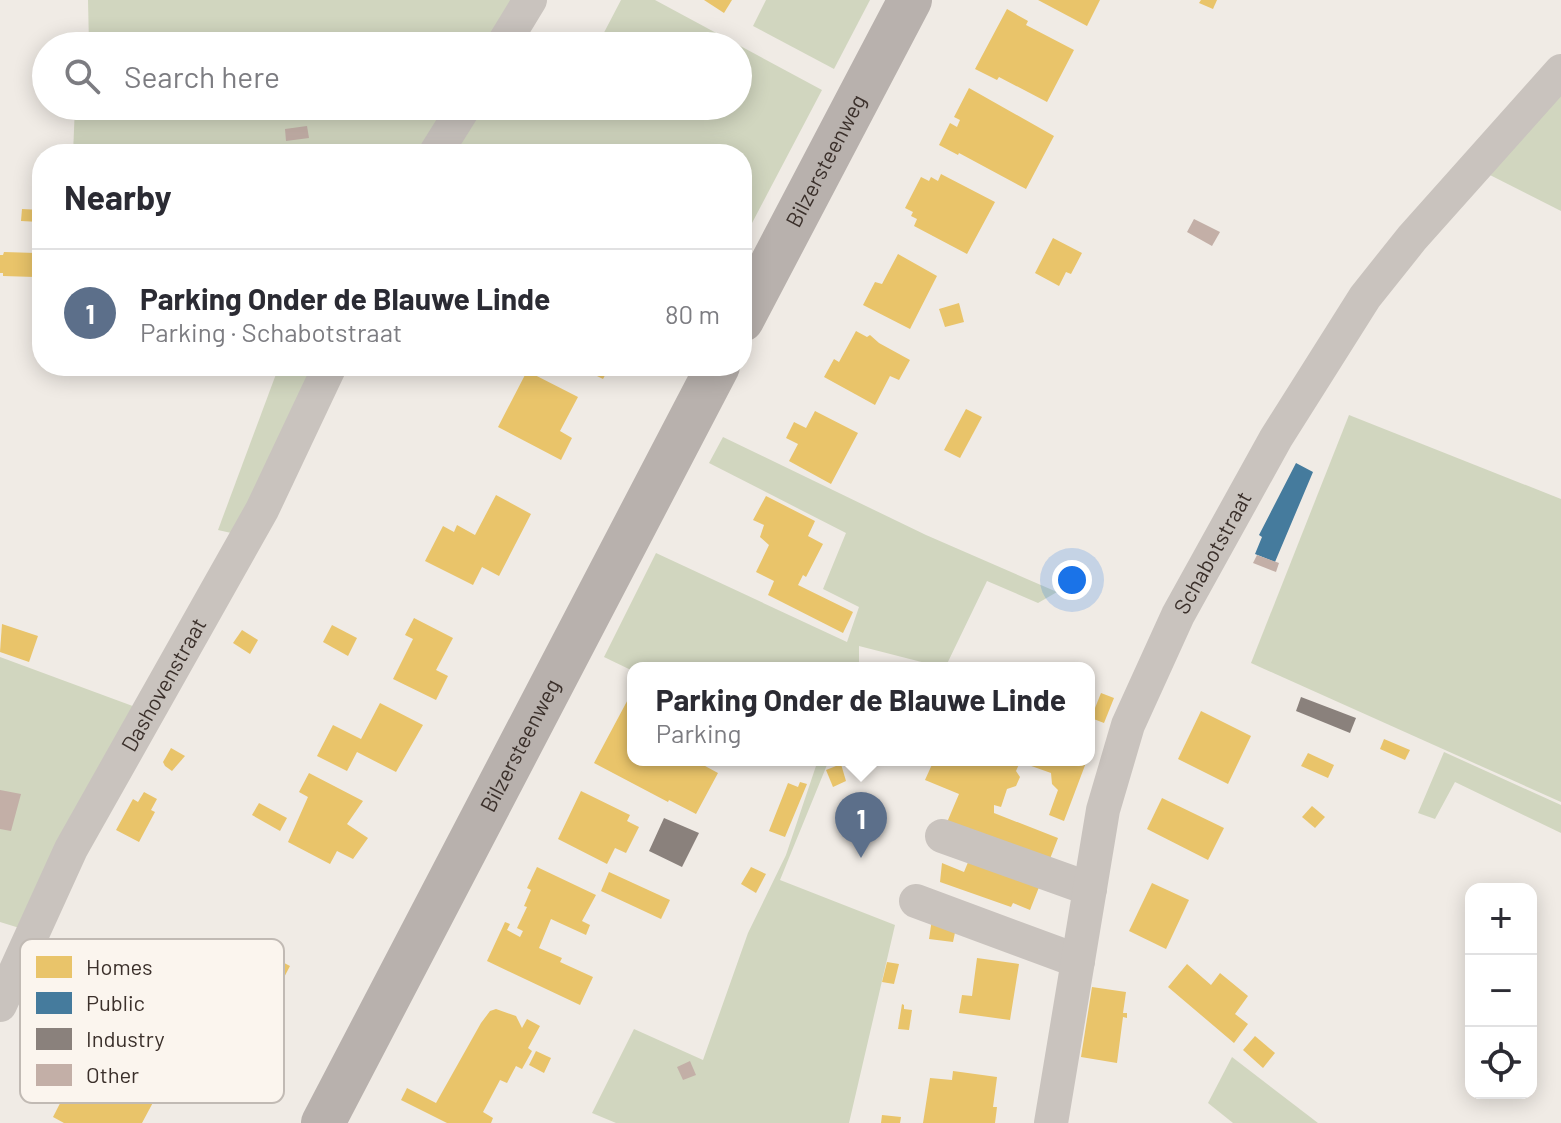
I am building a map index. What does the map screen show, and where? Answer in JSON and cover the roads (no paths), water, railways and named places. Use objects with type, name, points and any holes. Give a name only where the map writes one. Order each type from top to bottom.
[{"type":"main road","name":"Bilzersteenweg","points":[[752,301],[910,0]]},
{"type":"main road","name":"Bilzersteenweg","points":[[323,1123],[713,376]]},
{"type":"street","points":[[511,32],[530,0]]},
{"type":"street","name":"Schabotstraat","points":[[1051,1123],[1103,810],[1128,725],[1178,615],[1276,438],[1365,297],[1412,238],[1561,71]]},
{"type":"street","points":[[441,144],[456,120]]},
{"type":"street","name":"Dashovenstraat","points":[[30,939],[71,849],[262,510],[325,376]]},
{"type":"street","points":[[942,836],[1090,889]]},
{"type":"street","points":[[916,901],[1078,961]]},
{"type":"street","name":"Dashovenstraat","points":[[0,1005],[20,961]]},
{"type":"place","name":"Parking Onder de Blauwe Linde","points":[[861,858]]}]
